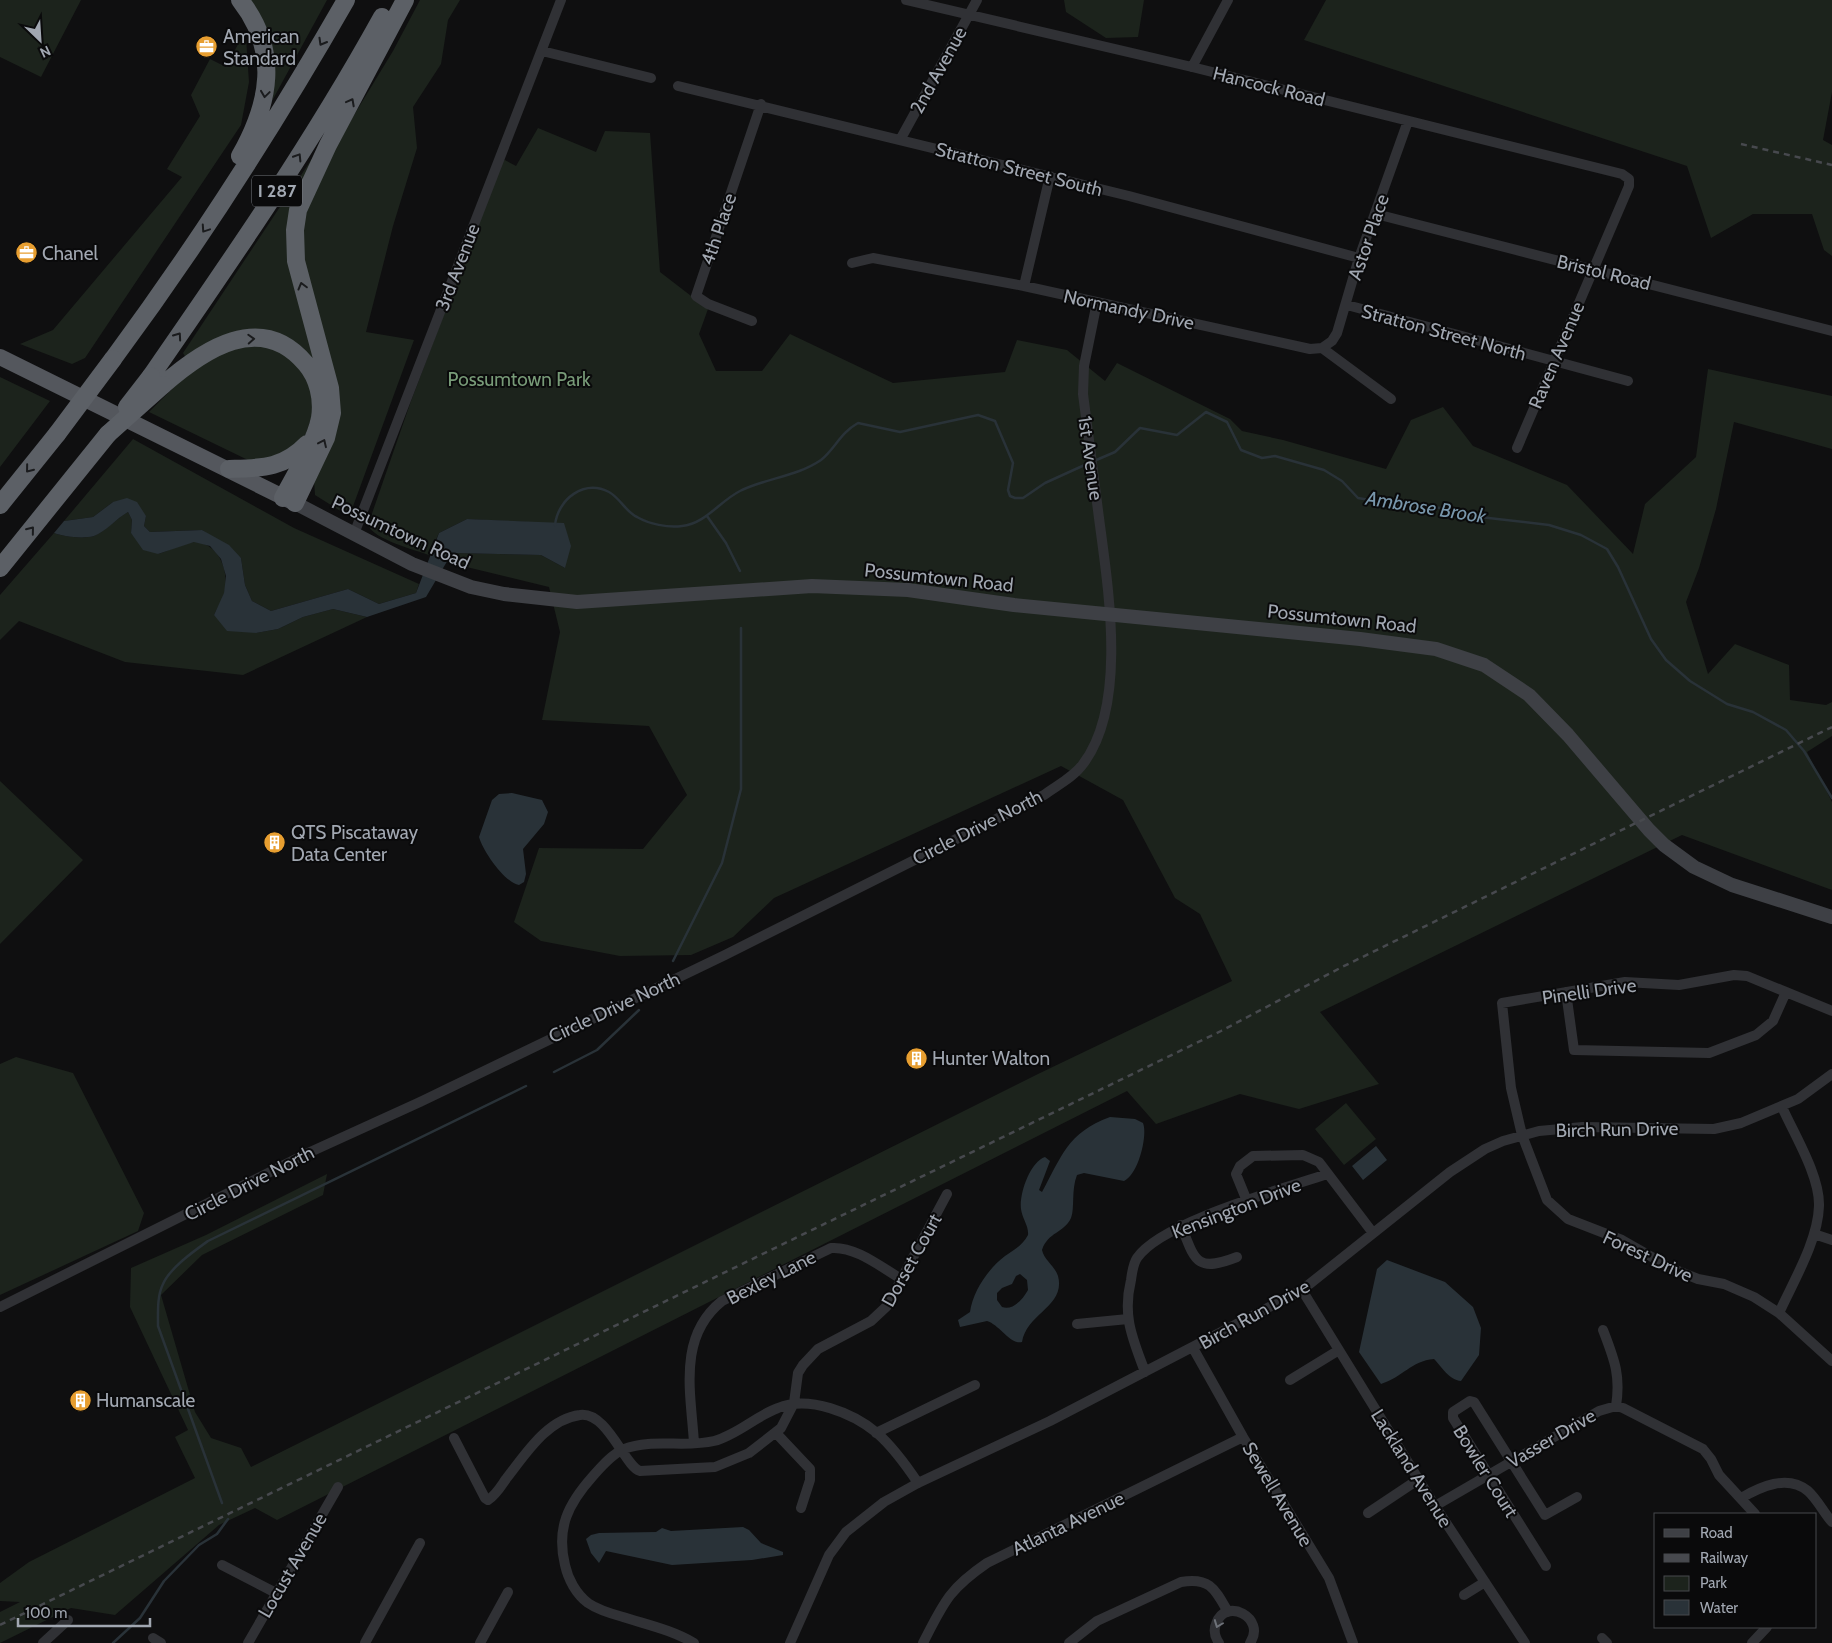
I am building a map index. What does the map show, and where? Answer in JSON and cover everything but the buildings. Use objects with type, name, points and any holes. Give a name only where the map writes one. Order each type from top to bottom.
[{"type":"highway","points":[[232,188],[229,174],[258,120],[264,100],[267,76],[262,39],[254,19],[240,0]]},
{"type":"highway","name":"I 287","points":[[0,505],[57,434],[151,308],[276,119],[346,0]]},
{"type":"highway","name":"I 287","points":[[157,380],[336,96],[392,0]]},
{"type":"highway","points":[[289,500],[326,438],[332,413],[330,388],[296,261],[295,237],[298,210],[328,145],[405,0]]},
{"type":"highway","points":[[0,568],[108,434],[157,380],[226,342],[252,338],[272,340],[283,344],[303,360],[316,379],[320,398],[320,417],[289,500]]},
{"type":"highway","name":"Possumtown Road","points":[[0,357],[289,500]]},
{"type":"highway","points":[[229,469],[263,467],[284,463],[311,440]]},
{"type":"main road","name":"Possumtown Road","points":[[289,500],[412,564],[471,588],[504,594],[577,602],[812,586],[908,590],[1014,605],[1360,638],[1436,649],[1484,665],[1529,695],[1568,735],[1664,845],[1694,867],[1732,885],[1832,917]]},
{"type":"street","name":"3rd Avenue","points":[[354,534],[562,0]]},
{"type":"street","name":"Hancock Road","points":[[906,0],[1192,67],[1622,174],[1629,179]]},
{"type":"street","name":"2nd Avenue","points":[[900,140],[976,0]]},
{"type":"street","points":[[1192,67],[1228,0]]},
{"type":"street","points":[[542,51],[651,78]]},
{"type":"street","name":"Stratton Street South","points":[[678,86],[761,104],[1050,176],[1359,258]]},
{"type":"street","name":"4th Place","points":[[752,321],[708,304],[696,296],[761,104]]},
{"type":"street","name":"Astor Place","points":[[1322,348],[1332,341],[1337,333],[1347,305],[1359,258],[1408,121]]},
{"type":"street","points":[[1024,286],[1050,176]]},
{"type":"street","name":"Raven Avenue","points":[[1517,448],[1552,361],[1629,186],[1629,179]]},
{"type":"street","name":"Bristol Road","points":[[1376,214],[1832,331]]},
{"type":"street","name":"Normandy Drive","points":[[852,263],[873,258],[1024,286],[1310,349],[1322,348]]},
{"type":"street","name":"1st Avenue","points":[[1097,302],[1084,366],[1082,394],[1111,615]]},
{"type":"street","name":"Stratton Street North","points":[[1347,305],[1628,381]]},
{"type":"street","points":[[1322,348],[1391,399]]},
{"type":"street","name":"Circle Drive North","points":[[0,1307],[308,1153],[420,1102],[725,954],[1044,795],[1082,765],[1098,737],[1106,704],[1111,615]]},
{"type":"street","name":"Pinelli Drive","points":[[1522,1135],[1511,1088],[1502,1004],[1624,982],[1679,985],[1734,975],[1747,976],[1832,1011]]},
{"type":"street","points":[[1566,992],[1574,1050],[1710,1053],[1756,1035],[1773,1021],[1786,992]]},
{"type":"street","name":"Birch Run Drive","points":[[790,1643],[829,1555],[846,1532],[884,1502],[918,1483],[1050,1421],[1302,1290],[1471,1158],[1503,1141],[1539,1131],[1583,1127],[1677,1126],[1714,1129],[1741,1123],[1798,1099],[1832,1074]]},
{"type":"street","points":[[1779,1313],[1814,1234],[1819,1205],[1814,1180],[1782,1107]]},
{"type":"street","name":"Forest Drive","points":[[1522,1135],[1548,1200],[1568,1219],[1622,1240],[1673,1269],[1698,1279],[1724,1284],[1754,1297],[1779,1313],[1832,1361]]},
{"type":"street","points":[[1247,1201],[1236,1174],[1240,1166],[1253,1156],[1302,1155],[1319,1162],[1373,1233]]},
{"type":"street","name":"Kensington Drive","points":[[1146,1372],[1129,1329],[1128,1320],[1129,1288],[1136,1260],[1148,1244],[1181,1225],[1327,1174]]},
{"type":"street","name":"Dorset Court","points":[[794,1404],[798,1373],[809,1356],[880,1313],[903,1280],[947,1194]]},
{"type":"street","points":[[1181,1225],[1193,1254],[1198,1261],[1205,1264],[1219,1265],[1237,1257]]},
{"type":"street","points":[[1814,1234],[1832,1240]]},
{"type":"street","name":"Bexley Lane","points":[[694,1443],[690,1353],[697,1331],[712,1308],[722,1301],[821,1252],[836,1248],[851,1250],[903,1280]]},
{"type":"street","name":"Lackland Avenue","points":[[1302,1290],[1435,1506],[1526,1643]]},
{"type":"street","points":[[1077,1324],[1128,1320]]},
{"type":"street","points":[[1602,1330],[1618,1371],[1619,1388],[1616,1406]]},
{"type":"street","name":"Sewell Avenue","points":[[1193,1348],[1243,1437],[1330,1578],[1353,1643]]},
{"type":"street","points":[[1290,1380],[1339,1350]]},
{"type":"street","points":[[876,1433],[975,1385]]},
{"type":"street","name":"Bowler Court","points":[[1546,1566],[1452,1416],[1454,1411],[1470,1401],[1475,1403],[1545,1514],[1576,1497]]},
{"type":"street","points":[[454,1438],[488,1500],[540,1436],[572,1417],[584,1415],[590,1417],[612,1435],[633,1467],[640,1471],[715,1467],[749,1453],[776,1433],[781,1428],[794,1404]]},
{"type":"street","points":[[694,1643],[679,1634],[609,1613],[589,1604],[567,1576],[560,1537],[565,1519],[573,1502],[589,1481],[604,1464],[622,1449],[714,1441],[728,1436],[779,1407],[794,1404],[831,1409],[876,1433],[906,1466],[918,1483]]},
{"type":"street","name":"Vasser Drive","points":[[1435,1506],[1599,1411],[1616,1406],[1703,1449],[1711,1459],[1719,1475],[1754,1513]]},
{"type":"street","points":[[776,1433],[810,1469],[810,1480],[801,1508]]},
{"type":"street","name":"Atlanta Avenue","points":[[923,1643],[945,1599],[962,1580],[987,1562],[1243,1437]]},
{"type":"street","points":[[1368,1513],[1419,1479]]},
{"type":"street","points":[[1741,1498],[1767,1485],[1786,1483],[1797,1485],[1807,1491],[1832,1522]]},
{"type":"street","name":"Locust Avenue","points":[[248,1643],[338,1487]]},
{"type":"street","points":[[365,1643],[420,1543]]},
{"type":"street","points":[[222,1566],[276,1593]]},
{"type":"street","points":[[1069,1643],[1097,1621],[1181,1582],[1196,1579],[1209,1584],[1217,1591],[1228,1612]]},
{"type":"street","points":[[1464,1594],[1484,1582]]},
{"type":"street","points":[[480,1643],[508,1592]]},
{"type":"street","points":[[1219,1643],[1214,1633],[1215,1627],[1221,1616],[1228,1612],[1244,1613],[1252,1622],[1254,1634],[1250,1643]]},
{"type":"street","points":[[43,1643],[68,1620]]},
{"type":"street","points":[[1752,1643],[1766,1628]]},
{"type":"green space","points":[[0,0],[81,0],[41,77],[0,57]]},
{"type":"green space","points":[[250,0],[327,0],[272,101],[275,71],[272,48],[264,26]]},
{"type":"green space","points":[[420,0],[460,0],[448,20],[441,64],[413,107],[417,148],[393,226],[366,332],[414,340],[352,509],[346,513],[315,495],[314,480],[337,424],[304,270],[302,223],[326,161],[393,51]]},
{"type":"green space","points":[[1064,0],[1144,0],[1138,37],[1106,38],[1066,12]]},
{"type":"green space","points":[[1326,0],[1832,0],[1832,92],[1823,140],[1832,145],[1832,256],[1824,250],[1812,214],[1753,214],[1711,238],[1687,166],[1304,40]]},
{"type":"green space","points":[[243,35],[246,38],[249,82],[241,125],[85,358],[72,364],[20,344],[53,330],[182,177],[167,169],[200,116],[191,95],[210,59],[226,67]]},
{"type":"green space","name":"Possumtown Park","points":[[538,128],[596,152],[605,131],[650,133],[660,272],[708,309],[699,334],[716,371],[762,371],[790,334],[893,383],[1005,372],[1017,340],[1067,350],[1105,381],[1117,363],[1230,419],[1242,431],[1283,440],[1386,469],[1411,420],[1443,407],[1473,446],[1567,485],[1633,554],[1645,504],[1696,457],[1708,369],[1832,396],[1832,449],[1734,422],[1716,509],[1699,568],[1686,602],[1708,674],[1735,644],[1789,665],[1790,700],[1826,705],[1832,702],[1832,736],[1807,752],[1832,802],[1832,890],[1682,835],[1320,1012],[1379,1084],[1299,1109],[1240,1094],[1156,1124],[1127,1091],[277,1520],[255,1508],[219,1525],[115,1615],[71,1608],[0,1643],[0,1612],[20,1602],[0,1601],[0,1583],[29,1562],[195,1478],[175,1437],[188,1430],[130,1307],[131,1268],[206,1235],[327,1174],[323,1195],[202,1255],[161,1295],[195,1412],[211,1438],[241,1448],[251,1467],[1038,1074],[1232,981],[1200,914],[1175,898],[1123,800],[1061,766],[774,898],[733,937],[691,955],[620,956],[541,941],[514,922],[539,848],[643,849],[687,795],[649,726],[542,720],[560,632],[549,587],[446,562],[452,553],[541,555],[565,568],[527,522],[467,519],[439,533],[429,555],[386,539],[371,530],[368,525],[411,401],[503,159],[516,166]]},
{"type":"green space","points":[[323,142],[293,215],[318,366],[271,335],[186,358],[183,353]]},
{"type":"green space","points":[[252,344],[272,346],[287,354],[311,384],[313,412],[306,434],[293,450],[272,458],[250,461],[149,412],[185,376],[217,351]]},
{"type":"green space","points":[[0,377],[50,401],[0,467]]},
{"type":"green space","points":[[133,439],[294,528],[419,584],[416,593],[379,604],[348,589],[271,611],[252,601],[245,585],[241,558],[202,530],[150,532],[144,526],[146,516],[113,502],[93,517],[64,521]]},
{"type":"green space","points":[[128,512],[132,520],[131,533],[158,554],[196,542],[211,548],[217,554],[224,569],[226,586],[214,615],[256,633],[278,629],[303,617],[333,609],[367,617],[243,675],[125,662],[19,621],[0,640],[0,595],[54,533],[74,537],[94,536]]},
{"type":"green space","points":[[0,781],[83,860],[0,944]]},
{"type":"green space","points":[[16,1057],[73,1073],[144,1213],[138,1231],[0,1295],[0,1064]]},
{"type":"green space","points":[[1346,1103],[1376,1139],[1344,1165],[1315,1129]]},
{"type":"water","points":[[127,498],[137,502],[146,516],[144,526],[150,532],[202,530],[229,545],[241,558],[245,585],[252,601],[271,611],[348,589],[379,604],[416,593],[439,533],[467,519],[564,523],[571,546],[565,568],[541,555],[452,553],[426,597],[367,617],[333,609],[303,617],[278,629],[256,633],[227,631],[214,615],[224,593],[226,576],[221,559],[210,546],[194,542],[158,554],[143,550],[131,533],[132,520],[128,512],[94,536],[74,537],[54,533],[64,521],[93,517],[113,502]]},
{"type":"water","points":[[512,793],[542,800],[548,812],[544,824],[523,849],[526,874],[524,882],[519,885],[507,878],[495,865],[479,837],[492,800],[499,794]]},
{"type":"water","points":[[1110,1117],[1135,1119],[1143,1123],[1144,1137],[1141,1155],[1134,1171],[1124,1181],[1084,1173],[1077,1175],[1071,1218],[1064,1227],[1048,1240],[1042,1250],[1058,1276],[1059,1286],[1056,1295],[1025,1332],[1022,1342],[1013,1341],[996,1326],[987,1321],[960,1327],[958,1320],[970,1312],[974,1296],[987,1274],[999,1261],[1021,1244],[1028,1235],[1021,1203],[1024,1187],[1030,1172],[1045,1157],[1050,1161],[1039,1190],[1042,1192],[1067,1147],[1084,1130]],"holes":[[[1020,1274],[1027,1280],[1028,1290],[1020,1300],[1014,1306],[1002,1307],[997,1300],[997,1293],[1002,1288],[1012,1284],[1016,1276]]]},
{"type":"water","points":[[1376,1146],[1387,1160],[1363,1180],[1352,1166]]},
{"type":"water","points":[[1387,1260],[1445,1282],[1473,1307],[1481,1328],[1479,1355],[1461,1381],[1449,1376],[1434,1359],[1419,1363],[1381,1384],[1359,1352],[1377,1269]]},
{"type":"water","points":[[743,1527],[749,1530],[761,1543],[783,1552],[783,1555],[752,1560],[672,1565],[606,1551],[599,1563],[591,1553],[586,1539],[591,1535],[599,1533],[656,1532],[662,1528],[671,1531]]},
{"type":"waterway","name":"Ambrose Brook","points":[[1094,461],[1115,452],[1140,428],[1177,435],[1206,412],[1227,422],[1241,450],[1262,458],[1275,456],[1324,470],[1342,481],[1358,498],[1405,506],[1443,508],[1480,517],[1549,525],[1581,535],[1607,549],[1618,567],[1651,639],[1666,660],[1690,681],[1727,704],[1753,712],[1786,730],[1804,751],[1832,798]]},
{"type":"waterway","name":"Ambrose Brook","points":[[555,525],[561,507],[567,500],[574,494],[590,488],[609,492],[633,515],[647,522],[671,526],[690,524],[705,517],[740,491],[791,474],[821,460],[842,436],[858,423],[900,432],[978,415],[995,421],[1013,463],[1008,490],[1010,496],[1015,498],[1023,498],[1045,483],[1089,463]]},
{"type":"waterway","points":[[707,516],[726,543],[740,571]]},
{"type":"waterway","points":[[673,961],[722,863],[741,789],[741,628]]},
{"type":"waterway","points":[[554,1072],[597,1050],[639,1010]]},
{"type":"waterway","points":[[222,1503],[158,1326],[158,1304],[166,1278],[183,1260],[208,1241],[526,1086]]},
{"type":"waterway","points":[[113,1643],[140,1618],[164,1581],[199,1545],[217,1534],[228,1519]]},
{"type":"railway","points":[[1741,144],[1832,165]]},
{"type":"railway","points":[[0,1625],[1221,1031],[1342,967],[1832,727]]},
{"type":"place","name":"American Standard","points":[[207,47]]},
{"type":"place","name":"Chanel","points":[[26,253]]},
{"type":"place","name":"QTS Piscataway Data Center","points":[[275,843]]},
{"type":"place","name":"Hunter Walton","points":[[916,1058]]},
{"type":"place","name":"Humanscale","points":[[80,1400]]}]
